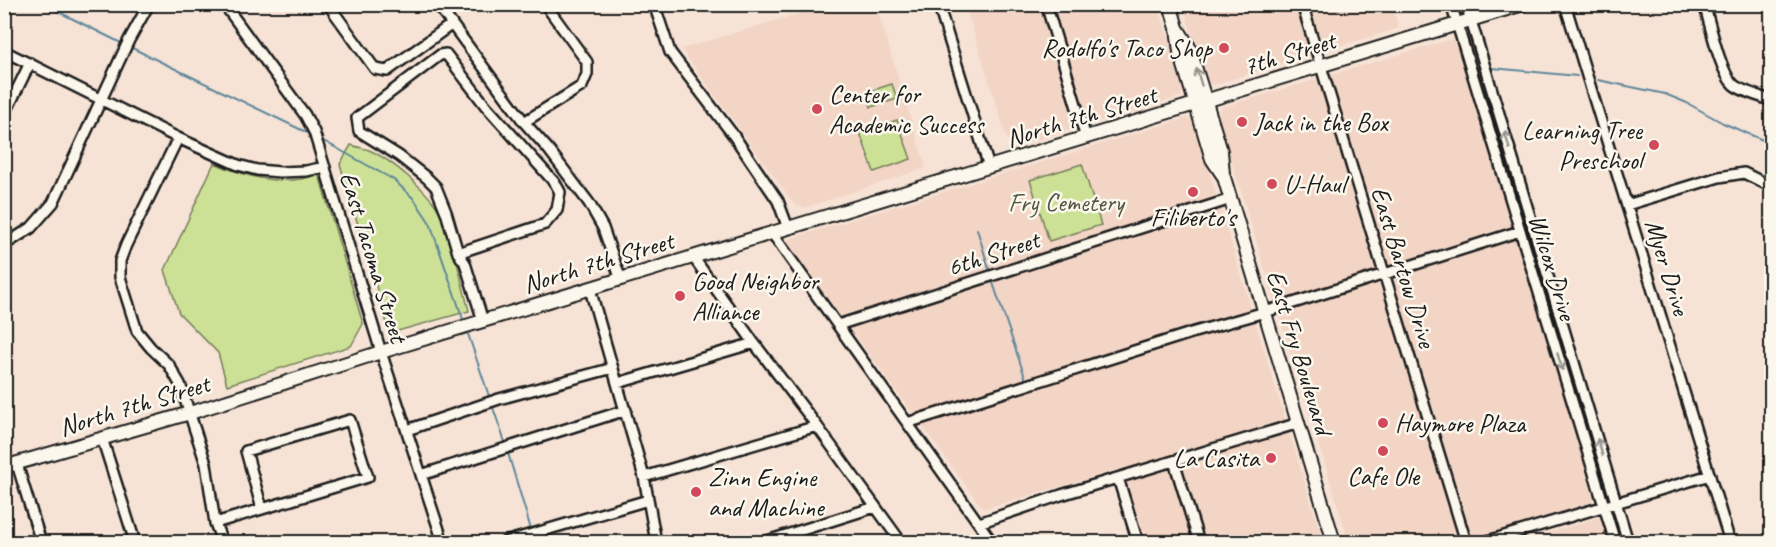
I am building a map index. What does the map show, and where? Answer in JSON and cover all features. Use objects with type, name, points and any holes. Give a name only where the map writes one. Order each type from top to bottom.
[{"type":"main road","name":"East Fry Boulevard","points":[[1170,4],[1177,28],[1189,47],[1201,103],[1221,151],[1223,174],[1334,543]]},
{"type":"main road","name":"7th Street","points":[[1201,103],[1523,4]]},
{"type":"main road","name":"North 7th Street","points":[[11,465],[190,413],[381,352],[1201,103]]},
{"type":"street","points":[[4,244],[31,228],[53,203],[129,39],[149,4]]},
{"type":"street","name":"East Tacoma Street","points":[[224,4],[305,115],[314,132],[381,352],[443,543]]},
{"type":"street","points":[[328,4],[375,69],[387,71],[452,24]]},
{"type":"street","points":[[437,4],[524,122],[590,203],[603,228],[621,279]]},
{"type":"street","points":[[524,122],[582,86],[587,74],[586,62],[545,4]]},
{"type":"street","points":[[654,4],[670,51],[734,136],[778,201],[788,228]]},
{"type":"street","points":[[938,4],[989,167]]},
{"type":"street","points":[[1010,4],[1010,6],[1014,4]]},
{"type":"street","points":[[1046,4],[1086,138]]},
{"type":"street","name":"East Bartow Drive","points":[[1302,4],[1466,543]]},
{"type":"street","name":"Wilcox Drive","points":[[1451,4],[1615,543]]},
{"type":"street","name":"Wilcox Drive","points":[[1466,4],[1628,543]]},
{"type":"street","name":"Myer Drive","points":[[1565,4],[1730,543]]},
{"type":"street","points":[[1704,4],[1719,56],[1733,85],[1772,101]]},
{"type":"street","points":[[4,51],[178,138],[238,165],[257,170],[280,172],[306,171],[326,167]]},
{"type":"street","points":[[458,253],[544,224],[557,210],[560,192],[546,172],[485,105],[446,54],[440,55],[357,118],[359,131],[399,156],[436,187],[458,253],[465,263],[483,321]]},
{"type":"street","points":[[4,116],[30,63]]},
{"type":"street","points":[[178,138],[123,253],[120,261],[120,277],[137,331],[169,365],[180,384],[206,464],[215,523],[222,543]]},
{"type":"street","points":[[546,172],[559,163]]},
{"type":"street","points":[[1627,205],[1719,177],[1744,173],[1772,187]]},
{"type":"street","name":"6th Street","points":[[838,326],[1231,199]]},
{"type":"street","points":[[907,423],[1520,231]]},
{"type":"street","points":[[772,233],[992,543]]},
{"type":"street","points":[[695,257],[754,343],[901,543]]},
{"type":"street","points":[[590,289],[644,477],[656,543]]},
{"type":"street","points":[[618,383],[754,343]]},
{"type":"street","points":[[407,430],[499,399],[613,368]]},
{"type":"street","points":[[421,475],[626,410]]},
{"type":"street","points":[[215,523],[368,477],[350,420],[246,451],[262,508]]},
{"type":"street","points":[[979,523],[1299,423]]},
{"type":"street","points":[[644,477],[817,426]]},
{"type":"street","points":[[102,438],[135,543]]},
{"type":"street","points":[[1174,461],[1199,543]]},
{"type":"street","points":[[11,465],[41,543]]},
{"type":"street","points":[[1484,543],[1710,475]]},
{"type":"street","points":[[1118,478],[1137,543]]},
{"type":"street","points":[[505,543],[648,500]]},
{"type":"street","points":[[764,543],[875,507]]},
{"type":"shaded area","name":"Center for Academic Success","points":[[827,5],[876,5],[926,168],[804,208],[795,205],[681,49]]},
{"type":"shaded area","points":[[965,5],[1158,5],[1185,89],[1180,97],[1010,148]]},
{"type":"shaded area","points":[[1183,5],[1392,5],[1399,28],[1213,85],[1205,77]]},
{"type":"shaded area","points":[[1452,39],[1456,44],[1594,497],[1591,503],[1460,542],[1349,542],[1218,117],[1219,112],[1222,107]]},
{"type":"shaded area","points":[[1187,118],[1194,122],[1323,542],[1145,542],[1123,468],[983,509],[785,240]]},
{"type":"shaded area","points":[[1596,518],[1602,520],[1609,542],[1519,542]]},
{"type":"green space","points":[[892,84],[897,99],[871,107],[867,92]]},
{"type":"green space","points":[[897,120],[911,159],[874,172],[860,133]]},
{"type":"green space","points":[[351,145],[369,150],[388,161],[419,186],[435,205],[449,236],[469,311],[394,332],[389,330],[340,164]]},
{"type":"green space","points":[[214,163],[264,179],[304,179],[317,175],[320,178],[363,324],[351,346],[227,385],[218,353],[179,313],[165,270]]},
{"type":"green space","name":"Fry Cemetery","points":[[1082,164],[1101,225],[1049,241],[1030,180]]},
{"type":"waterway","points":[[43,4],[123,44]]},
{"type":"waterway","points":[[128,46],[312,135]]},
{"type":"waterway","points":[[1492,68],[1577,76]]},
{"type":"waterway","points":[[1598,80],[1665,94],[1772,144]]},
{"type":"waterway","points":[[320,139],[394,180],[414,199],[430,223],[464,322]]},
{"type":"waterway","points":[[977,229],[990,272]]},
{"type":"waterway","points":[[991,277],[1027,383]]},
{"type":"waterway","points":[[467,331],[490,399]]},
{"type":"waterway","points":[[492,405],[506,445]]},
{"type":"waterway","points":[[507,450],[530,526],[528,531]]},
{"type":"place","name":"Rodolfo's Taco Shop","points":[[1224,48]]},
{"type":"place","name":"Center for Academic Success","points":[[817,109]]},
{"type":"place","name":"Jack in the Box","points":[[1242,122]]},
{"type":"place","name":"Learning Tree Preschool","points":[[1654,145]]},
{"type":"place","name":"U-Haul","points":[[1272,184]]},
{"type":"place","name":"Filiberto's","points":[[1193,192]]},
{"type":"place","name":"Good Neighbor Alliance","points":[[680,296]]},
{"type":"place","name":"Haymore Plaza","points":[[1383,423]]},
{"type":"place","name":"Cafe Ole","points":[[1383,451]]},
{"type":"place","name":"La Casita","points":[[1271,458]]},
{"type":"place","name":"Zinn Engine and Machine","points":[[696,492]]}]
